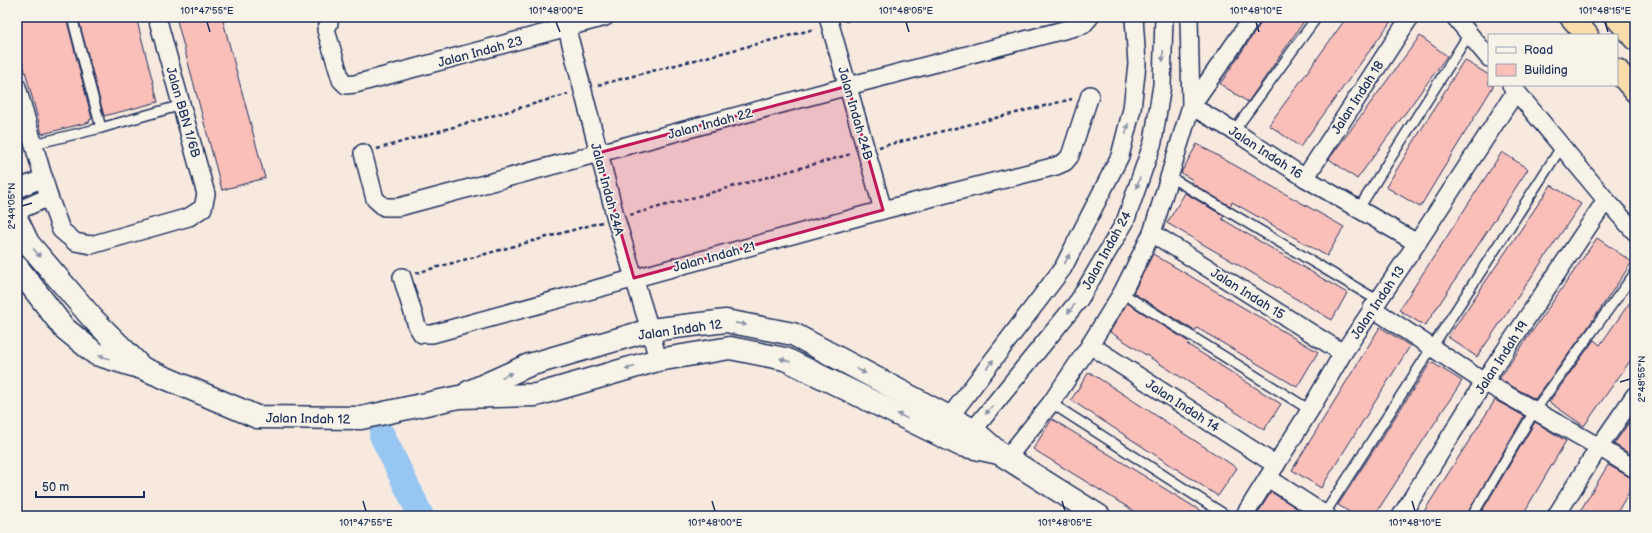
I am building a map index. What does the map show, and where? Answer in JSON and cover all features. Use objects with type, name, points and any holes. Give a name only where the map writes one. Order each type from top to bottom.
[{"type":"highway","points":[[1571,17],[1586,34]]},
{"type":"highway","points":[[1616,17],[1635,39]]},
{"type":"highway","points":[[1618,71],[1635,91]]},
{"type":"street","name":"Jalan BBN 1/6B","points":[[50,197],[61,230],[75,242],[91,245],[189,217],[203,208],[206,194],[157,17]]},
{"type":"street","name":"Jalan Indah 23","points":[[329,23],[326,30],[341,80],[346,85],[355,84],[565,22],[605,17]]},
{"type":"street","name":"Jalan Indah 24B","points":[[828,17],[883,210]]},
{"type":"street","name":"Jalan Indah 22","points":[[363,153],[375,199],[384,207],[399,207],[848,86],[1083,25],[1090,17]]},
{"type":"street","points":[[943,425],[1063,268],[1120,156],[1132,109],[1137,64],[1134,17]]},
{"type":"street","name":"Jalan Indah 24","points":[[967,438],[1079,300],[1124,222],[1153,142],[1162,85],[1164,17]]},
{"type":"street","points":[[1003,456],[1051,403],[1090,345],[1122,293],[1152,233],[1190,106],[1189,17]]},
{"type":"street","points":[[1190,106],[1253,17]]},
{"type":"street","name":"Jalan Indah 18","points":[[1305,178],[1410,17]]},
{"type":"street","points":[[1455,17],[1488,57]]},
{"type":"street","name":"Jalan Indah 24A","points":[[565,22],[616,219],[658,360]]},
{"type":"street","points":[[17,87],[50,197],[17,211]]},
{"type":"street","points":[[1514,88],[1606,200],[1635,232]]},
{"type":"street","name":"Jalan Indah 13","points":[[1244,516],[1310,410],[1343,353],[1417,243],[1514,88]]},
{"type":"street","name":"Jalan Indah 21","points":[[402,277],[417,326],[422,334],[432,334],[883,210],[1056,166],[1065,162],[1070,156],[1090,95]]},
{"type":"street","name":"Jalan Indah 16","points":[[1190,106],[1234,131],[1305,178],[1417,243]]},
{"type":"street","points":[[17,189],[44,178]]},
{"type":"street","name":"Jalan Indah 19","points":[[1401,516],[1484,382],[1606,200]]},
{"type":"street","name":"Jalan Indah 12","points":[[17,220],[28,243],[93,319],[142,368]]},
{"type":"street","name":"Jalan Indah 15","points":[[1152,233],[1343,353]]},
{"type":"street","name":"Jalan Indah 12","points":[[17,267],[37,296],[64,328],[96,354],[142,368],[257,417],[361,418],[459,397],[536,395],[658,360],[730,348],[785,359],[943,425]]},
{"type":"street","points":[[17,279],[37,296]]},
{"type":"street","points":[[1375,304],[1431,346],[1484,382],[1635,469]]},
{"type":"street","name":"Jalan Indah 12","points":[[459,397],[529,366],[650,330],[726,321],[792,334],[943,425],[1003,456],[1099,516]]},
{"type":"street","name":"Jalan Indah 14","points":[[1090,345],[1272,471],[1324,515]]},
{"type":"street","points":[[1556,516],[1599,447],[1635,395]]},
{"type":"lane","points":[[72,17],[101,128]]},
{"type":"lane","points":[[1234,131],[1317,17]]},
{"type":"lane","points":[[1359,208],[1469,34]]},
{"type":"lane","points":[[34,144],[101,128],[182,105]]},
{"type":"lane","points":[[1324,515],[1431,346],[1562,146]]},
{"type":"lane","points":[[1170,177],[1375,304]]},
{"type":"lane","points":[[1472,516],[1535,410],[1635,273]]},
{"type":"lane","points":[[1122,293],[1310,410]]},
{"type":"lane","points":[[1051,403],[1227,516]]},
{"type":"path","points":[[402,277],[867,150],[1090,95]]},
{"type":"highlighted area","points":[[848,86],[883,210],[634,278],[598,153]]},
{"type":"building","points":[[17,17],[66,17],[92,119],[89,120],[90,122],[42,134],[17,41]]},
{"type":"building","points":[[78,17],[136,17],[158,102],[104,116]]},
{"type":"building","points":[[176,17],[222,17],[265,178],[222,190]]},
{"type":"building","points":[[1265,17],[1307,17],[1248,102],[1220,84]]},
{"type":"building","points":[[1347,17],[1394,17],[1300,147],[1269,125]]},
{"type":"building","points":[[1420,36],[1447,56],[1357,179],[1329,159]]},
{"type":"building","points":[[1464,60],[1488,74],[1488,86],[1493,86],[1420,207],[1386,187]]},
{"type":"building","points":[[1197,144],[1344,227],[1327,256],[1232,202],[1230,206],[1191,183],[1193,180],[1181,173]]},
{"type":"building","points":[[1502,152],[1528,169],[1425,326],[1399,310]]},
{"type":"building","points":[[1551,185],[1581,204],[1477,357],[1448,337]]},
{"type":"building","points":[[1185,193],[1224,216],[1222,219],[1347,293],[1332,320],[1167,223]]},
{"type":"building","points":[[1597,238],[1632,262],[1584,333],[1535,399],[1499,379]]},
{"type":"building","points":[[1153,254],[1318,352],[1297,387],[1197,328],[1195,331],[1133,293]]},
{"type":"building","points":[[1635,295],[1635,354],[1584,426],[1549,402],[1594,340],[1600,345]]},
{"type":"building","points":[[1127,303],[1189,342],[1187,344],[1281,404],[1264,430],[1110,332]]},
{"type":"building","points":[[1380,327],[1410,346],[1321,488],[1292,470]]},
{"type":"building","points":[[1431,362],[1462,381],[1374,516],[1356,516],[1338,505]]},
{"type":"building","points":[[1089,372],[1237,468],[1218,496],[1071,400]]},
{"type":"building","points":[[1495,400],[1524,416],[1466,516],[1421,516]]},
{"type":"building","points":[[1635,414],[1635,457],[1614,444]]},
{"type":"building","points":[[1052,419],[1209,516],[1142,516],[1033,449]]},
{"type":"building","points":[[1535,422],[1566,441],[1522,516],[1479,516]]},
{"type":"building","points":[[1608,465],[1635,480],[1615,516],[1577,516]]},
{"type":"building","points":[[1271,492],[1303,512],[1300,516],[1256,516]]},
{"type":"waterway","points":[[382,435],[421,516]]}]
